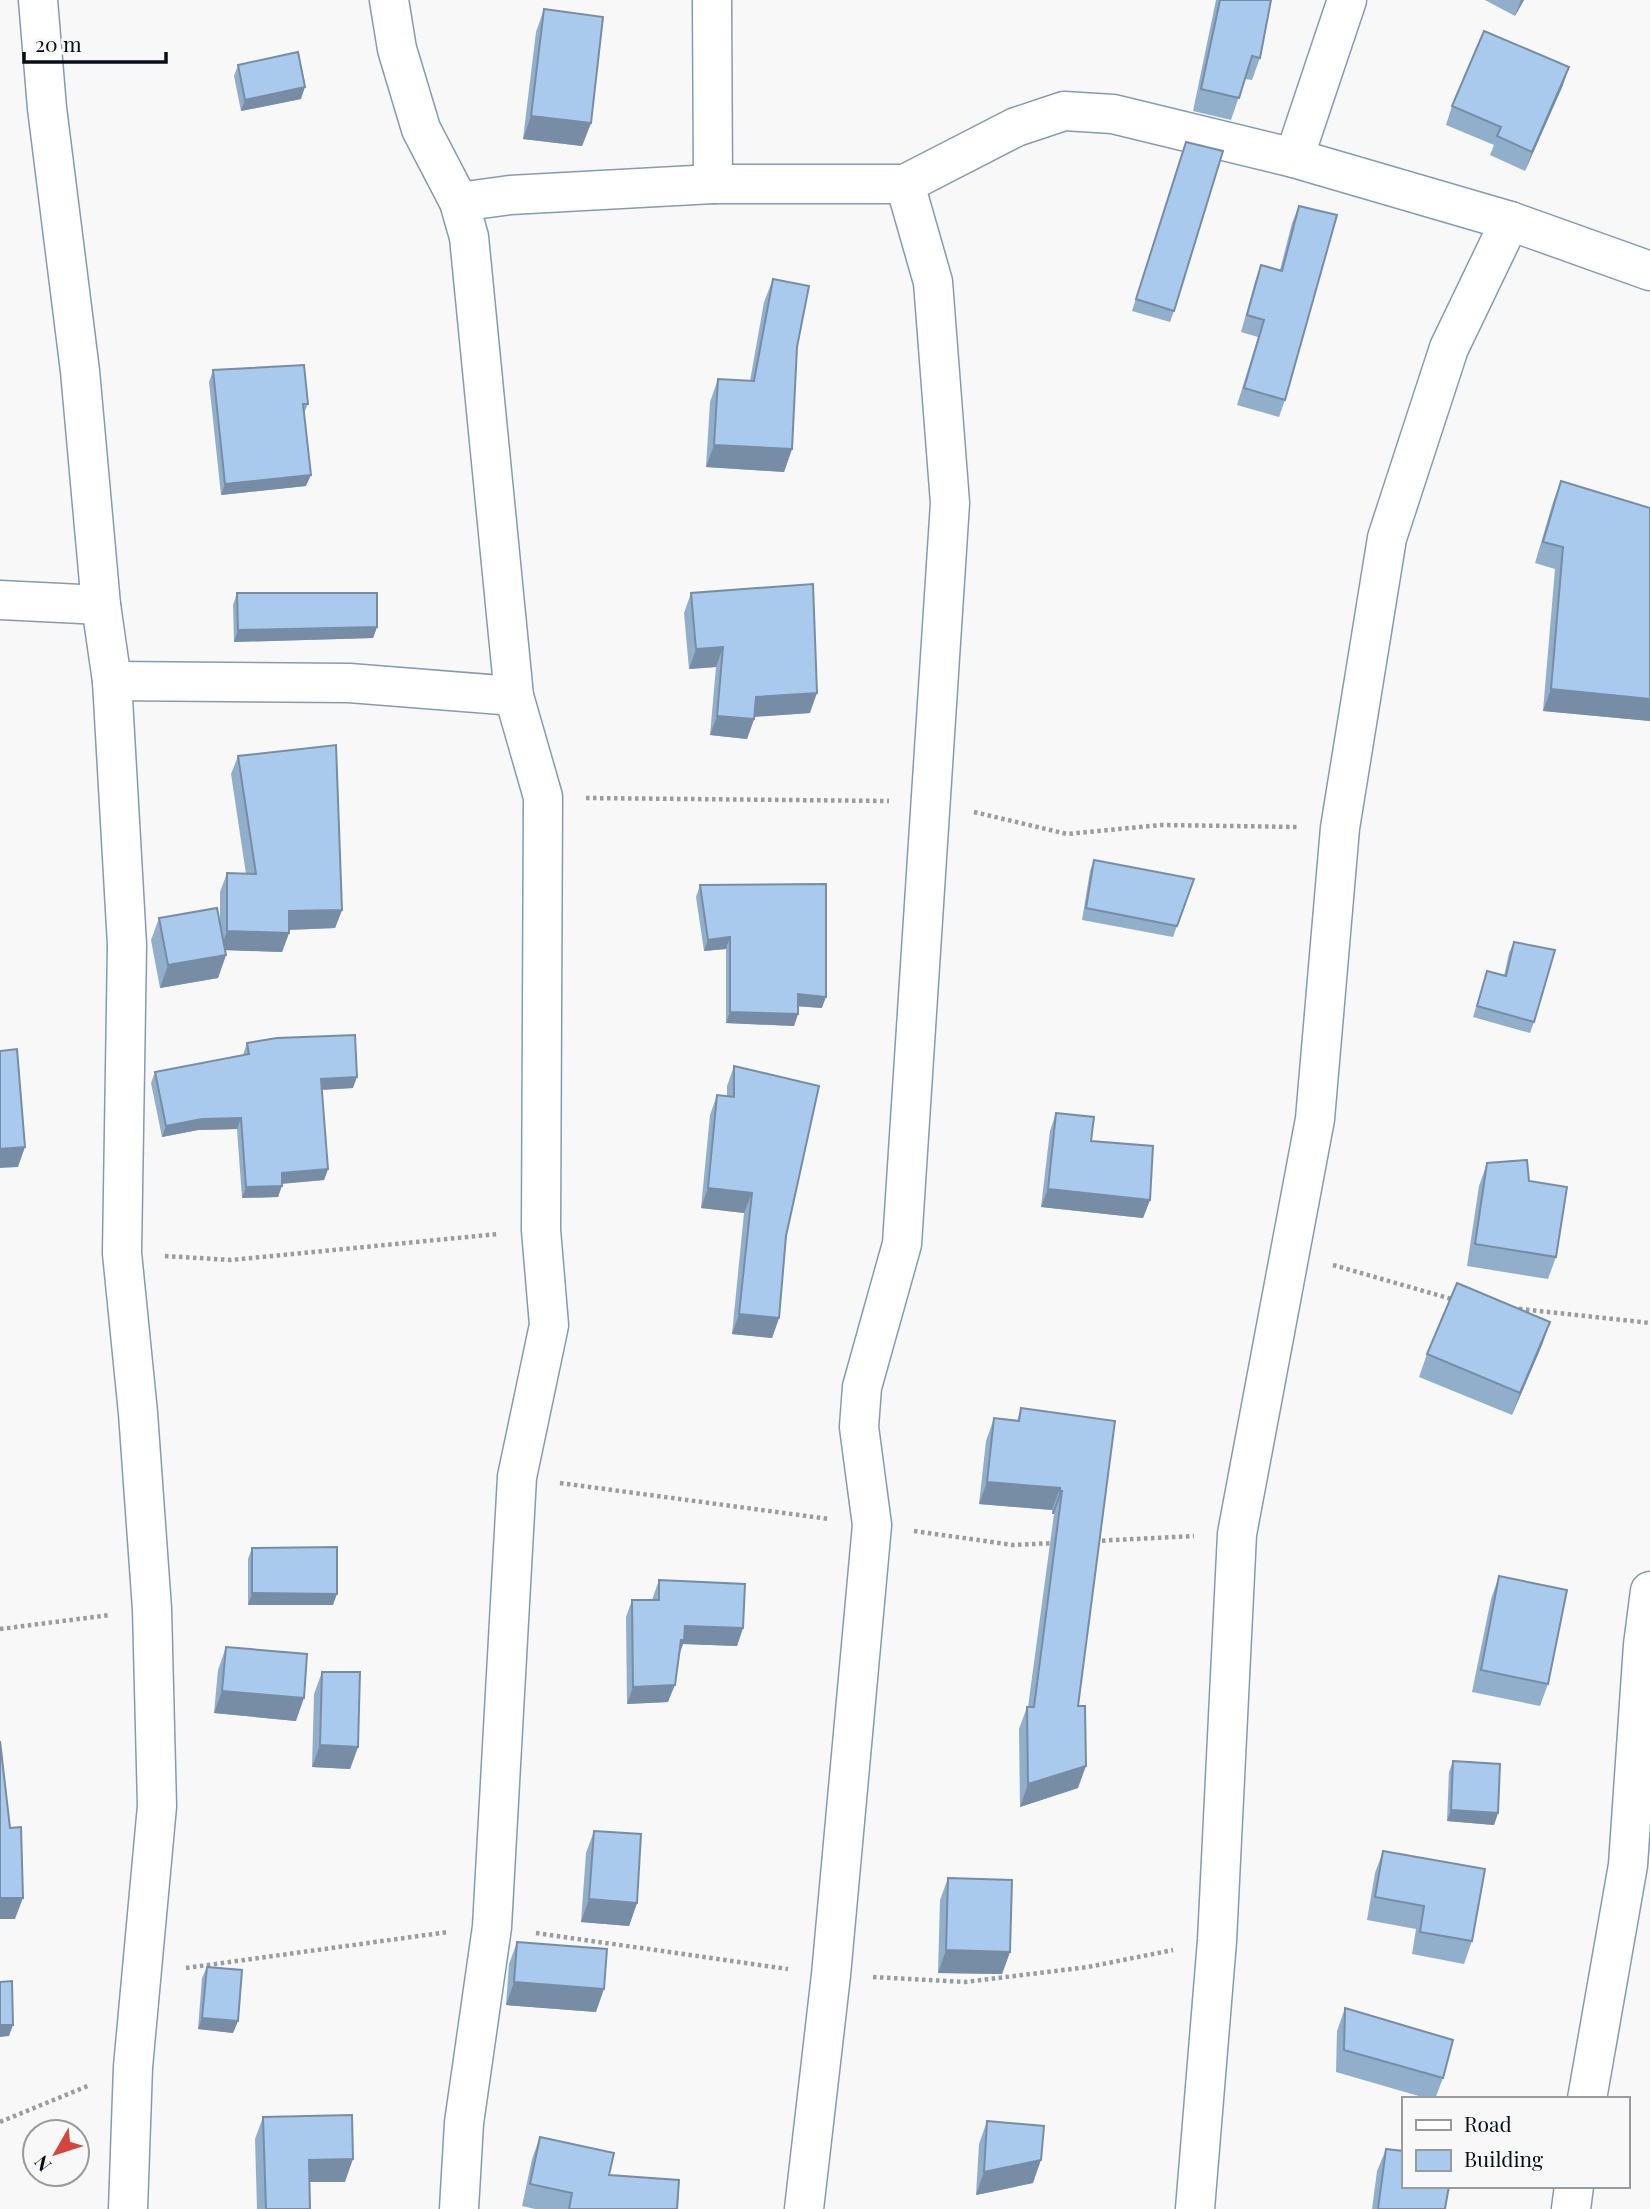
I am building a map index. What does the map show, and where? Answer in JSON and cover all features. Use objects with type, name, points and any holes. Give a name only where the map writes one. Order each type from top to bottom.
[{"type":"street","points":[[38,0],[47,108],[80,371],[101,606],[112,681],[127,946],[122,1253],[138,1413],[152,1609],[157,1806],[132,2067],[128,2209]]},
{"type":"street","points":[[389,0],[397,49],[421,130],[459,202],[469,237],[514,696],[543,797],[541,1230],[549,1325],[517,1477],[492,1927],[464,2123],[459,2209]]},
{"type":"street","points":[[712,0],[713,184]]},
{"type":"street","points":[[1294,158],[1347,0]]},
{"type":"street","points":[[459,202],[510,195],[713,184],[905,184],[1016,127],[1064,111],[1113,114],[1294,158],[1510,221],[1650,271]]},
{"type":"street","points":[[804,2209],[831,1975],[873,1525],[859,1427],[862,1387],[902,1244],[950,503],[933,282],[905,184]]},
{"type":"street","points":[[1195,2209],[1216,1941],[1237,1534],[1315,1119],[1340,828],[1387,538],[1449,348],[1510,221]]},
{"type":"street","points":[[0,600],[101,606]]},
{"type":"street","points":[[112,681],[349,683],[514,696]]},
{"type":"street","points":[[1587,2097],[1628,1866],[1643,1645],[1650,1591]]},
{"type":"street","points":[[1571,2209],[1574,2188]]},
{"type":"path","points":[[122,1253],[231,1260],[541,1230]]},
{"type":"path","points":[[1291,1254],[1464,1303]]},
{"type":"path","points":[[1504,1307],[1650,1324]]},
{"type":"path","points":[[0,1629],[152,1609]]},
{"type":"path","points":[[140,1975],[492,1927],[831,1975],[965,1982],[1088,1967],[1216,1941]]},
{"type":"path","points":[[0,2122],[132,2067]]},
{"type":"building","points":[[1220,0],[1271,0],[1260,58],[1252,56],[1239,98],[1201,89]]},
{"type":"building","points":[[544,9],[603,17],[591,123],[531,116]]},
{"type":"building","points":[[1484,31],[1569,67],[1532,152],[1497,136],[1501,127],[1452,106]]},
{"type":"building","points":[[298,52],[305,87],[245,100],[238,65]]},
{"type":"building","points":[[1186,142],[1223,151],[1174,311],[1136,299]]},
{"type":"building","points":[[1299,206],[1337,215],[1285,400],[1244,388],[1264,320],[1247,315],[1261,265],[1282,271]]},
{"type":"building","points":[[773,279],[809,286],[797,347],[792,449],[714,445],[718,379],[754,381]]},
{"type":"building","points":[[304,365],[308,404],[303,404],[311,475],[225,484],[213,370]]},
{"type":"building","points":[[1561,481],[1650,508],[1650,699],[1551,689],[1563,547],[1543,542]]},
{"type":"building","points":[[813,584],[817,693],[756,697],[754,719],[717,716],[723,647],[696,649],[691,593]]},
{"type":"building","points":[[237,593],[377,593],[377,627],[238,630]]},
{"type":"building","points":[[336,745],[342,910],[289,911],[289,933],[227,931],[227,873],[256,874],[238,756]]},
{"type":"building","points":[[1094,860],[1194,879],[1177,926],[1086,908]]},
{"type":"building","points":[[826,884],[826,997],[798,994],[798,1014],[730,1012],[730,937],[708,940],[700,885]]},
{"type":"building","points":[[217,908],[226,955],[168,965],[159,918]]},
{"type":"building","points":[[1514,942],[1555,950],[1534,1022],[1477,1006],[1487,971],[1506,976]]},
{"type":"building","points":[[355,1035],[357,1077],[321,1079],[328,1169],[282,1173],[282,1186],[246,1187],[241,1118],[202,1119],[166,1126],[155,1072],[249,1054],[247,1043],[277,1038]]},
{"type":"building","points":[[17,1049],[25,1147],[0,1149],[0,1051]]},
{"type":"building","points":[[734,1066],[819,1086],[786,1236],[779,1318],[739,1314],[752,1193],[708,1188],[717,1095],[734,1097]]},
{"type":"building","points":[[1056,1113],[1094,1117],[1091,1141],[1153,1146],[1150,1200],[1048,1189]]},
{"type":"building","points":[[1527,1160],[1529,1181],[1567,1187],[1556,1257],[1475,1244],[1487,1163]]},
{"type":"building","points":[[1457,1283],[1550,1322],[1520,1393],[1427,1354]]},
{"type":"building","points":[[1021,1408],[1115,1421],[1078,1706],[1085,1706],[1086,1766],[1028,1784],[1027,1707],[1034,1707],[1062,1491],[1060,1488],[987,1482],[994,1418],[1019,1421]]},
{"type":"building","points":[[337,1547],[337,1594],[252,1593],[252,1548]]},
{"type":"building","points":[[1499,1576],[1567,1590],[1548,1684],[1481,1670]]},
{"type":"building","points":[[659,1580],[745,1584],[743,1628],[685,1626],[675,1685],[633,1687],[632,1600],[659,1600]]},
{"type":"building","points":[[226,1647],[307,1654],[304,1698],[222,1691]]},
{"type":"building","points":[[322,1672],[360,1672],[358,1747],[320,1745]]},
{"type":"building","points":[[0,1741],[10,1828],[21,1827],[23,1898],[0,1898]]},
{"type":"building","points":[[1453,1761],[1500,1764],[1498,1813],[1451,1810]]},
{"type":"building","points":[[594,1831],[641,1834],[637,1903],[589,1899]]},
{"type":"building","points":[[1383,1851],[1485,1869],[1472,1941],[1420,1932],[1424,1906],[1375,1897]]},
{"type":"building","points":[[948,1878],[1012,1880],[1010,1952],[946,1950]]},
{"type":"building","points":[[517,1942],[607,1949],[604,1989],[514,1982]]},
{"type":"building","points":[[207,1967],[242,1970],[238,2021],[202,2018]]},
{"type":"building","points":[[12,1981],[13,2025],[0,2025],[0,1982]]},
{"type":"building","points":[[1345,2008],[1453,2040],[1443,2078],[1344,2050]]},
{"type":"building","points":[[352,2115],[353,2159],[309,2160],[310,2209],[266,2209],[263,2117]]},
{"type":"building","points":[[987,2121],[1044,2126],[1041,2160],[984,2172]]},
{"type":"building","points":[[540,2137],[614,2153],[609,2175],[679,2180],[677,2209],[569,2209],[572,2193],[530,2184]]},
{"type":"building","points":[[1386,2149],[1402,2151],[1402,2188],[1449,2188],[1445,2209],[1378,2209]]}]
